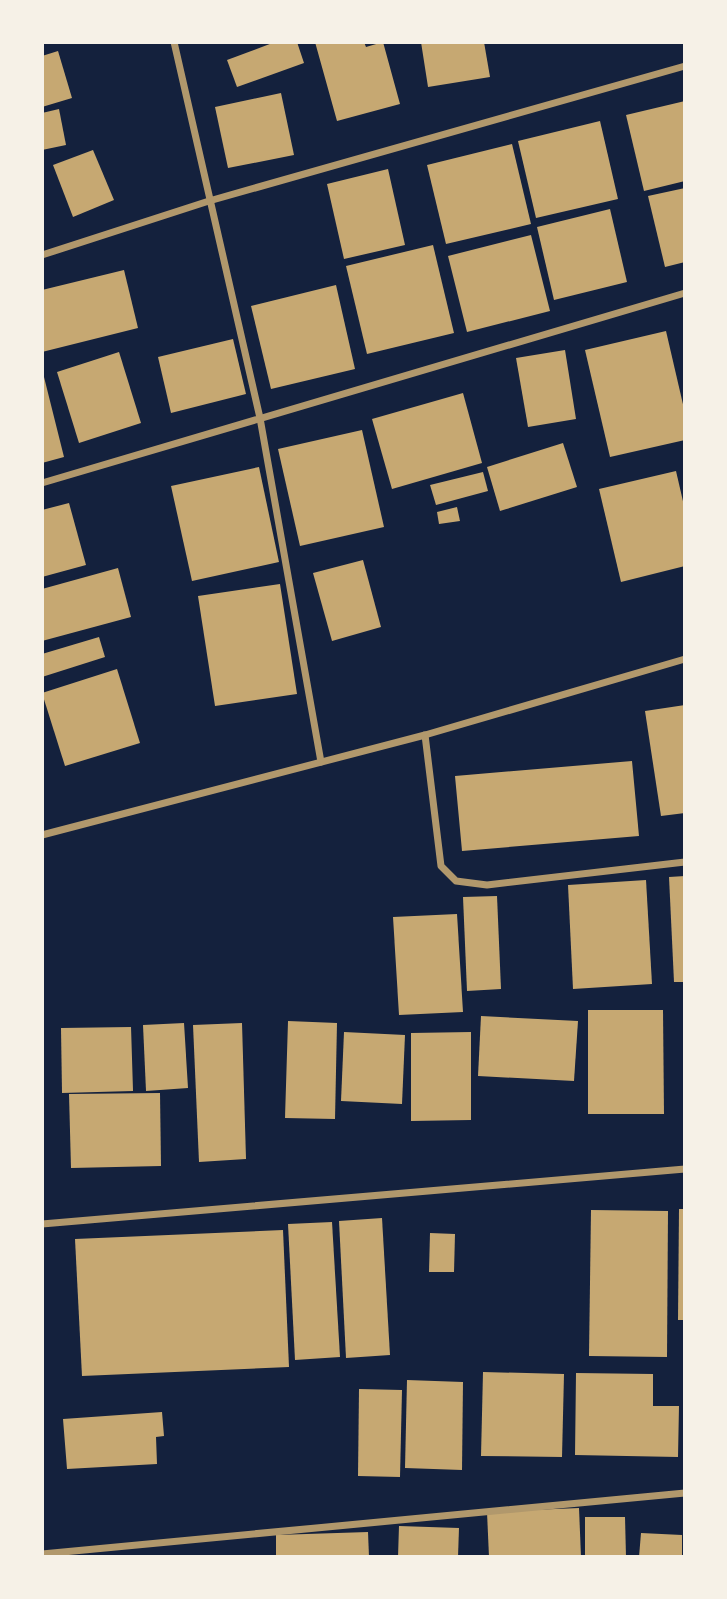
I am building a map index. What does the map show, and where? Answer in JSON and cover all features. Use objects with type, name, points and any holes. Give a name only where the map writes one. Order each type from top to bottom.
[{"type":"street","points":[[174,42],[260,418],[321,762]]},
{"type":"street","points":[[42,255],[209,201],[685,66]]},
{"type":"street","points":[[42,483],[685,293]]},
{"type":"street","points":[[42,835],[425,735],[685,659]]},
{"type":"street","points":[[425,735],[441,866],[456,881],[487,885],[685,862]]},
{"type":"street","points":[[42,1224],[685,1169]]},
{"type":"street","points":[[42,1554],[685,1493]]},
{"type":"building","points":[[275,42],[297,42],[304,63],[237,87],[227,60]]},
{"type":"building","points":[[315,42],[364,42],[366,47],[383,42],[400,104],[337,121]]},
{"type":"building","points":[[421,42],[484,42],[490,77],[428,87]]},
{"type":"building","points":[[58,51],[72,98],[42,107],[42,56]]},
{"type":"building","points":[[281,93],[294,155],[228,168],[215,107]]},
{"type":"building","points":[[685,101],[685,181],[644,191],[626,115]]},
{"type":"building","points":[[59,109],[66,145],[42,150],[42,113]]},
{"type":"building","points":[[600,121],[618,199],[536,218],[518,141]]},
{"type":"building","points":[[512,144],[531,224],[446,244],[427,165]]},
{"type":"building","points":[[93,150],[114,200],[73,217],[53,165]]},
{"type":"building","points":[[388,169],[405,245],[344,259],[327,184]]},
{"type":"building","points":[[685,188],[685,262],[665,267],[648,196]]},
{"type":"building","points":[[610,209],[627,282],[554,300],[537,227]]},
{"type":"building","points":[[531,235],[550,311],[467,332],[448,256]]},
{"type":"building","points":[[433,245],[454,333],[367,354],[346,266]]},
{"type":"building","points":[[124,270],[138,328],[42,352],[42,290]]},
{"type":"building","points":[[336,285],[355,369],[271,389],[251,306]]},
{"type":"building","points":[[666,331],[685,413],[685,440],[610,457],[585,350]]},
{"type":"building","points":[[233,339],[246,394],[171,413],[158,357]]},
{"type":"building","points":[[565,350],[576,419],[528,427],[516,358]]},
{"type":"building","points":[[119,352],[141,423],[79,443],[57,372]]},
{"type":"building","points":[[42,369],[64,457],[42,463]]},
{"type":"building","points":[[463,393],[482,463],[392,489],[372,419]]},
{"type":"building","points":[[362,430],[384,527],[300,546],[278,449]]},
{"type":"building","points":[[563,443],[577,487],[500,511],[487,467]]},
{"type":"building","points":[[259,467],[279,562],[192,581],[171,486]]},
{"type":"building","points":[[676,471],[685,510],[685,566],[621,582],[599,489]]},
{"type":"building","points":[[483,472],[488,491],[436,505],[430,485]]},
{"type":"building","points":[[69,503],[86,565],[42,577],[42,510]]},
{"type":"building","points":[[457,507],[460,521],[439,524],[437,512]]},
{"type":"building","points":[[363,560],[381,627],[332,641],[313,573]]},
{"type":"building","points":[[118,568],[131,617],[42,641],[42,589]]},
{"type":"building","points":[[280,584],[297,694],[215,706],[198,596]]},
{"type":"building","points":[[99,637],[105,657],[42,677],[42,654]]},
{"type":"building","points":[[117,669],[140,743],[65,766],[42,693]]},
{"type":"building","points":[[685,705],[685,813],[661,816],[645,711]]},
{"type":"building","points":[[632,761],[639,836],[462,851],[455,776]]},
{"type":"building","points":[[685,876],[685,982],[674,982],[669,877]]},
{"type":"building","points":[[646,880],[652,984],[573,989],[568,885]]},
{"type":"building","points":[[497,896],[501,989],[467,991],[463,897]]},
{"type":"building","points":[[457,914],[463,1012],[399,1015],[393,917]]},
{"type":"building","points":[[588,1010],[663,1010],[664,1114],[588,1114]]},
{"type":"building","points":[[481,1016],[578,1021],[574,1081],[478,1076]]},
{"type":"building","points":[[288,1021],[337,1023],[335,1119],[285,1118]]},
{"type":"building","points":[[184,1023],[188,1088],[146,1091],[143,1025]]},
{"type":"building","points":[[242,1023],[246,1159],[199,1162],[193,1025]]},
{"type":"building","points":[[131,1027],[133,1091],[62,1093],[61,1028]]},
{"type":"building","points":[[344,1032],[405,1035],[402,1104],[341,1101]]},
{"type":"building","points":[[471,1032],[471,1120],[411,1121],[411,1033]]},
{"type":"building","points":[[160,1093],[161,1166],[71,1168],[69,1094]]},
{"type":"building","points":[[679,1209],[685,1209],[685,1320],[678,1320]]},
{"type":"building","points":[[591,1210],[668,1211],[667,1357],[589,1356]]},
{"type":"building","points":[[382,1218],[390,1355],[346,1358],[339,1221]]},
{"type":"building","points":[[332,1222],[340,1357],[295,1360],[288,1224]]},
{"type":"building","points":[[283,1230],[289,1367],[82,1376],[75,1239]]},
{"type":"building","points":[[430,1233],[455,1234],[454,1272],[429,1272]]},
{"type":"building","points":[[483,1372],[564,1374],[562,1457],[481,1456]]},
{"type":"building","points":[[576,1373],[653,1374],[653,1406],[679,1406],[678,1457],[575,1455]]},
{"type":"building","points":[[407,1380],[463,1382],[462,1470],[405,1468]]},
{"type":"building","points":[[359,1389],[402,1390],[400,1477],[358,1476]]},
{"type":"building","points":[[162,1412],[164,1436],[156,1437],[157,1464],[67,1469],[63,1419]]},
{"type":"building","points":[[579,1508],[581,1557],[489,1557],[487,1512]]},
{"type":"building","points":[[585,1517],[625,1517],[626,1557],[585,1557]]},
{"type":"building","points":[[399,1526],[459,1528],[458,1557],[398,1557]]},
{"type":"building","points":[[368,1532],[369,1557],[276,1557],[276,1535]]},
{"type":"building","points":[[641,1533],[682,1535],[682,1557],[639,1557]]}]
